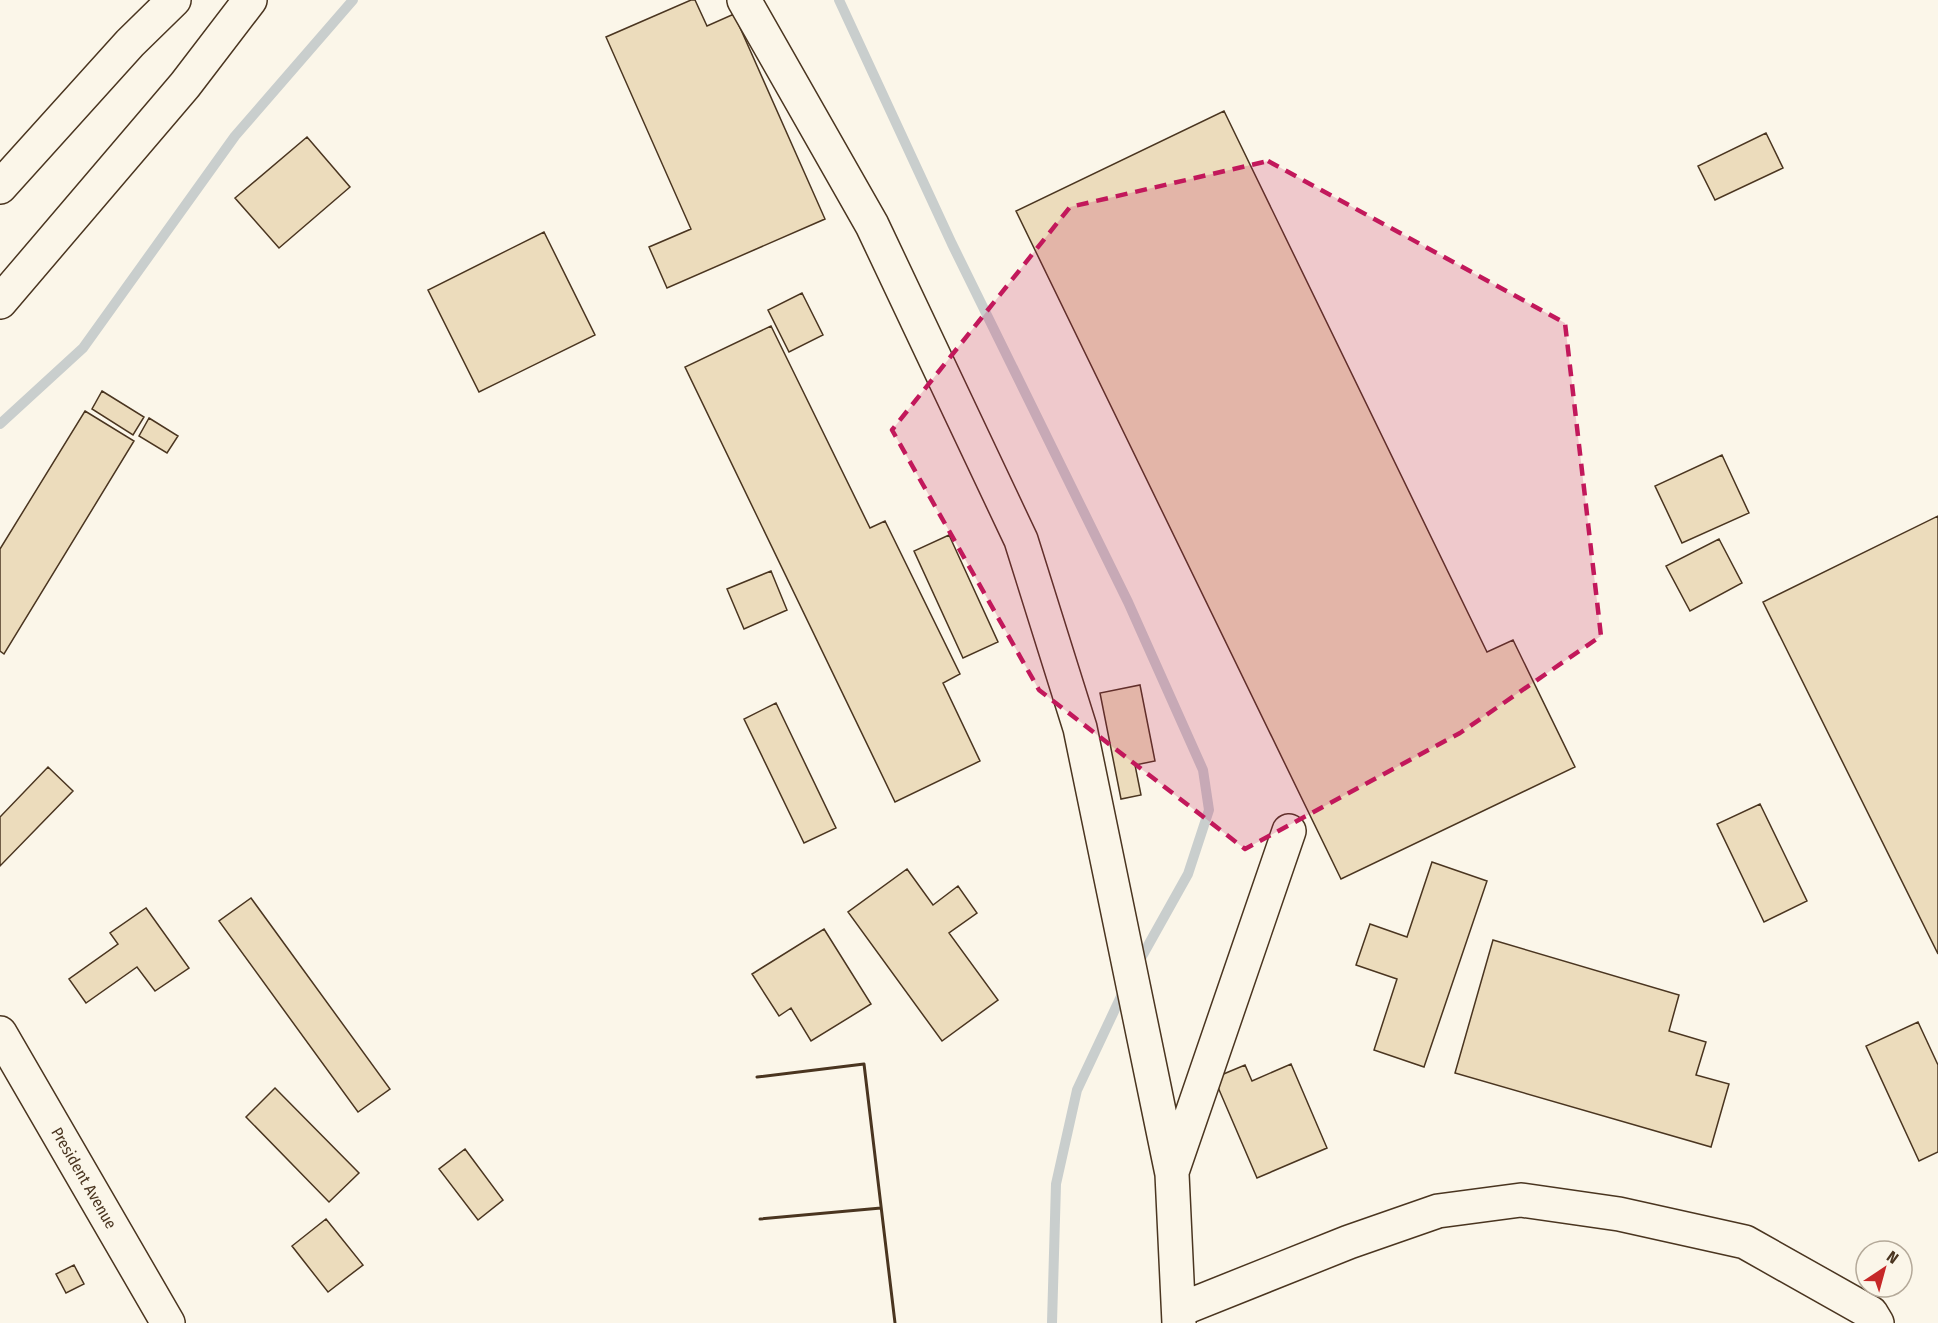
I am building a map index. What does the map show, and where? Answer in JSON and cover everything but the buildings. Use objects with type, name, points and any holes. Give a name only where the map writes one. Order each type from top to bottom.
[{"type":"main road","points":[[0,187],[130,43],[174,0]]},
{"type":"main road","points":[[0,302],[185,85],[250,0]]},
{"type":"main road","points":[[744,0],[872,225],[1021,540],[1080,728],[1172,1174],[1179,1316],[1350,1242],[1438,1210],[1521,1200],[1619,1214],[1744,1242],[1871,1313],[1876,1323]]},
{"type":"main road","points":[[1172,1174],[1289,831]]},
{"type":"main road","name":"President Avenue","points":[[0,1033],[168,1323]]},
{"type":"highlighted area","points":[[1268,161],[1565,323],[1601,636],[1460,733],[1245,849],[1039,690],[892,430],[1070,207]]},
{"type":"waterway","points":[[0,424],[83,348],[235,136],[353,0]]},
{"type":"waterway","points":[[839,0],[952,244],[1128,602],[1203,770],[1209,810],[1188,874],[1136,967]]},
{"type":"waterway","points":[[1052,1323],[1056,1184],[1077,1090],[1125,988]]},
{"type":"wall","points":[[757,1077],[864,1064],[895,1323]]},
{"type":"wall","points":[[760,1219],[881,1208]]}]
